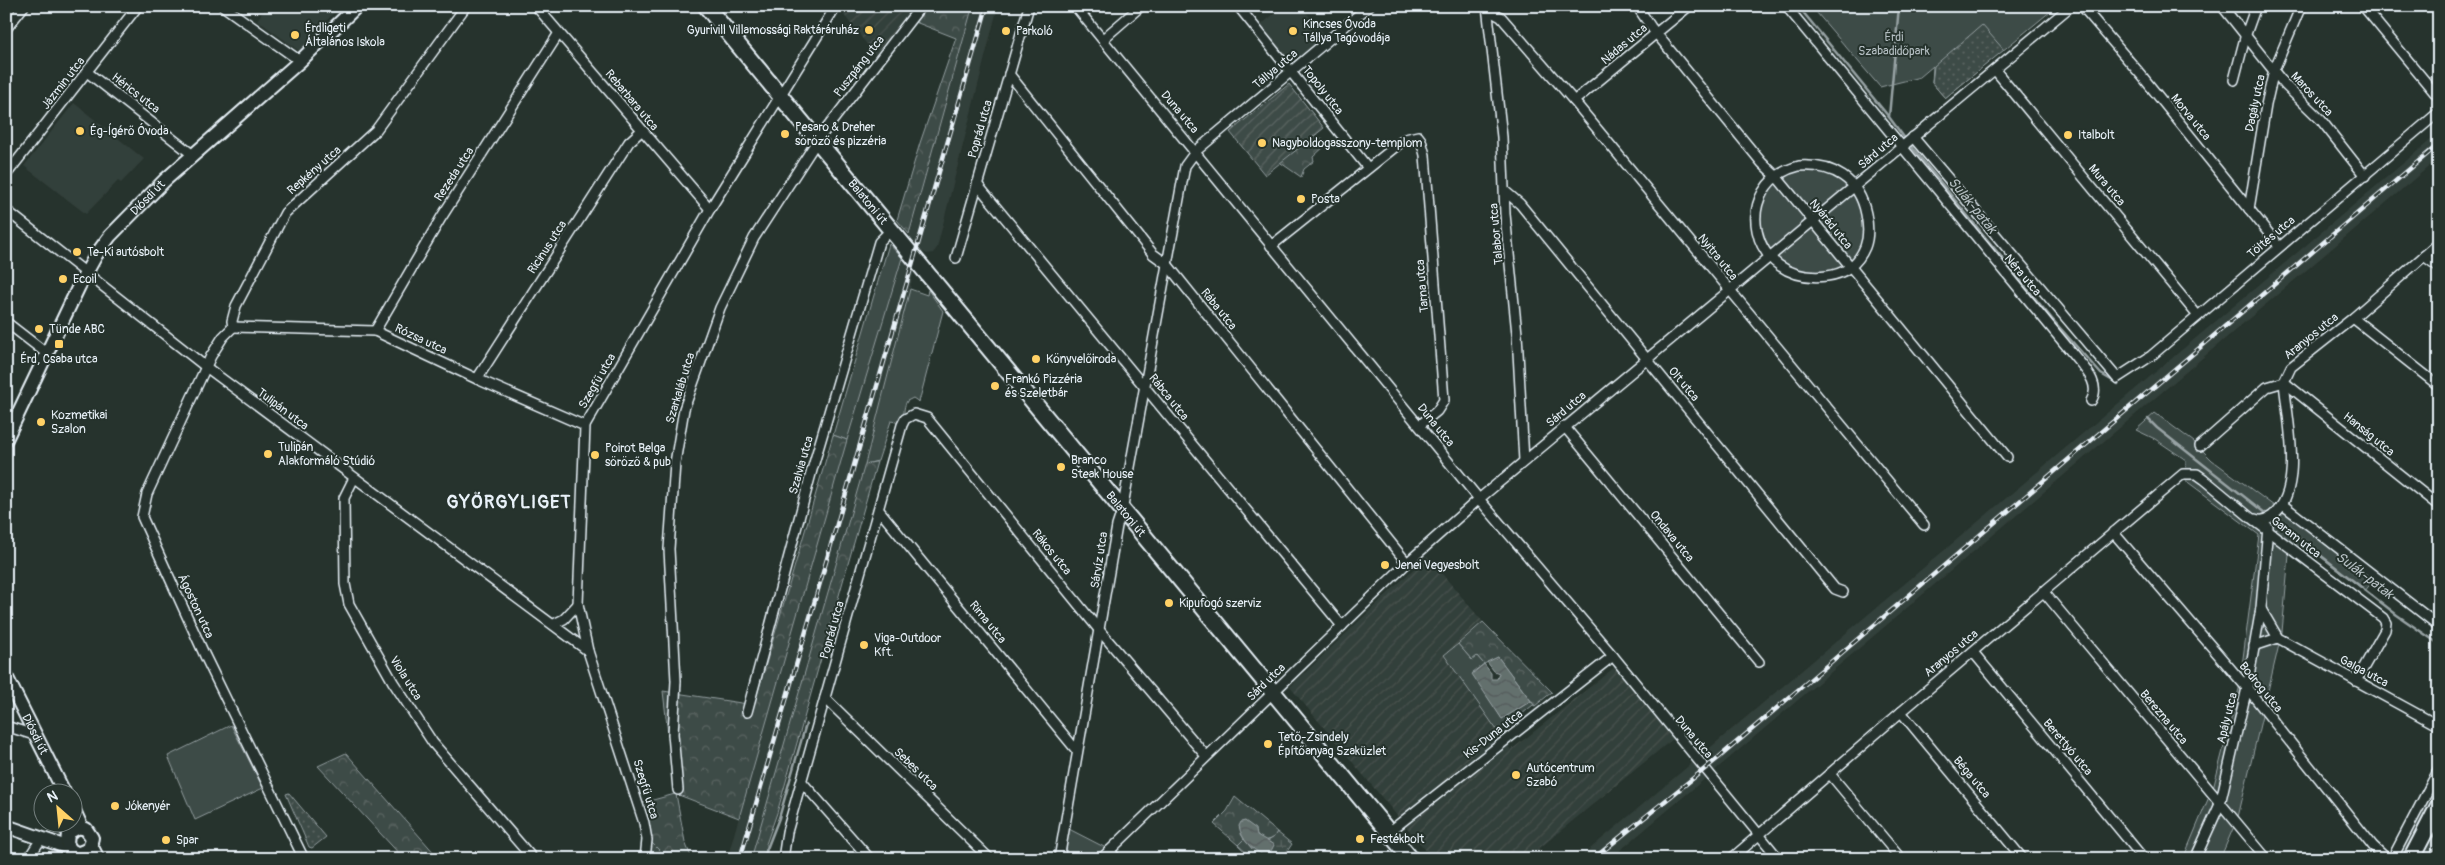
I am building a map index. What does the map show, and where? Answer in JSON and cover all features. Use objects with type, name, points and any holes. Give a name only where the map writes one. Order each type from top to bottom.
[{"type":"main road","name":"Diósdi út","points":[[6,439],[85,273],[123,221],[193,155],[300,61],[357,6]]},
{"type":"main road","name":"Balatoni út","points":[[706,6],[1411,859]]},
{"type":"main road","name":"Diósdi út","points":[[6,676],[59,782]]},
{"type":"main road","points":[[2411,859],[2436,810]]},
{"type":"main road","points":[[6,826],[24,831],[78,853],[86,851],[91,846]]},
{"type":"main road","points":[[24,831],[32,832]]},
{"type":"main road","points":[[82,831],[91,835],[91,846],[98,859]]},
{"type":"main road","points":[[34,832],[55,834],[61,832]]},
{"type":"main road","points":[[71,832],[66,840],[78,853]]},
{"type":"street","points":[[6,29],[24,6]]},
{"type":"street","name":"Jázmin utca","points":[[6,175],[138,6]]},
{"type":"street","points":[[223,6],[300,61]]},
{"type":"street","name":"Repkény utca","points":[[233,327],[232,321],[236,306],[284,213],[376,130],[466,6]]},
{"type":"street","name":"Rebarbara utca","points":[[536,6],[641,131],[710,209]]},
{"type":"street","name":"Szegfű utca","points":[[645,859],[647,840],[644,823],[588,651],[578,604],[585,426],[710,209],[782,97],[836,6]]},
{"type":"street","name":"Puszpáng utca","points":[[817,141],[921,6]]},
{"type":"street","name":"Poprád utca","points":[[956,258],[1029,6]]},
{"type":"street","name":"Duna utca","points":[[1075,6],[1196,151],[1271,246],[1479,499],[1613,656],[1779,859]]},
{"type":"street","points":[[1103,39],[1141,6]]},
{"type":"street","name":"Topoly utca","points":[[1238,6],[1368,168]]},
{"type":"street","name":"Tállya utca","points":[[1196,151],[1369,6]]},
{"type":"street","name":"Nyárád utca","points":[[1638,6],[1657,33],[1762,163],[1776,176],[2007,457]]},
{"type":"street","name":"Nádas utca","points":[[1574,101],[1689,6]]},
{"type":"street","name":"Néra utca","points":[[1786,6],[1901,148],[2083,366],[2095,386],[2096,394],[2091,402]]},
{"type":"street","name":"Sárd utca","points":[[1101,859],[1407,563],[1479,499],[1564,426],[2071,6]]},
{"type":"street","name":"Morva utca","points":[[2082,6],[2279,246]]},
{"type":"street","name":"Maros utca","points":[[2222,6],[2293,94],[2320,120],[2364,176]]},
{"type":"street","points":[[2234,80],[2246,34],[2256,6]]},
{"type":"street","name":"Dagály utca","points":[[2249,209],[2264,114],[2274,70],[2300,6]]},
{"type":"street","points":[[2363,6],[2439,98]]},
{"type":"street","name":"Nyitra utca","points":[[1487,8],[1501,17],[1574,101],[1924,526]]},
{"type":"street","name":"Talabor utca","points":[[1487,8],[1506,192],[1505,214],[1516,326],[1524,461]]},
{"type":"street","name":"Rezeda utca","points":[[375,332],[441,218],[559,33]]},
{"type":"street","name":"Mura utca","points":[[1995,70],[2198,316]]},
{"type":"street","name":"Hérics utca","points":[[88,72],[193,155]]},
{"type":"street","name":"Rába utca","points":[[1009,74],[1153,254],[1167,264],[1407,563]]},
{"type":"street","name":"Töltés utca","points":[[2117,378],[2146,360],[2439,112]]},
{"type":"street","name":"Ricinus utca","points":[[477,380],[629,142],[641,131]]},
{"type":"street","name":"Tarna utca","points":[[1368,168],[1405,139],[1418,136],[1421,140],[1425,154],[1444,400],[1437,411],[1420,425]]},
{"type":"street","name":"Néra utca","points":[[1914,137],[2117,378]]},
{"type":"street","name":"Szarkaláb utca","points":[[678,790],[673,734],[676,681],[669,549],[678,435],[684,409],[720,308],[754,238],[817,141]]},
{"type":"street","name":"Sárvíz utca","points":[[1059,859],[1117,526],[1122,511],[1146,388],[1185,166],[1196,151]]},
{"type":"street","points":[[1817,166],[1842,174],[1855,186],[1865,209],[1868,234],[1865,247],[1850,268],[1834,275],[1806,276],[1782,269],[1768,257],[1757,234],[1756,216],[1764,191],[1776,176],[1791,168],[1817,166]]},
{"type":"street","points":[[1271,246],[1368,168]]},
{"type":"street","name":"Rábca utca","points":[[977,184],[1342,626]]},
{"type":"street","name":"Olt utca","points":[[1506,192],[1520,204],[1835,589],[1843,592]]},
{"type":"street","name":"Tulipán utca","points":[[6,210],[206,367],[588,651]]},
{"type":"street","name":"Szalvia utca","points":[[747,712],[812,470],[880,242],[890,230]]},
{"type":"street","name":"Aranyos utca","points":[[2284,382],[2291,368],[2439,244]]},
{"type":"street","points":[[2424,256],[2439,267]]},
{"type":"street","points":[[2353,318],[2439,386]]},
{"type":"street","points":[[6,322],[46,353]]},
{"type":"street","points":[[206,367],[216,345],[233,327]]},
{"type":"street","name":"Rózsa utca","points":[[233,327],[375,332],[477,380],[585,426]]},
{"type":"street","name":"Ágoston utca","points":[[206,367],[148,494],[142,517],[205,656],[304,857]]},
{"type":"street","points":[[2200,446],[2266,388],[2284,382],[2292,479],[2290,492],[2283,505],[2270,518],[2259,521],[2251,518]]},
{"type":"street","name":"Hanság utca","points":[[2284,382],[2439,506]]},
{"type":"street","name":"Poprád utca","points":[[783,859],[787,832],[902,425],[905,419],[914,414]]},
{"type":"street","name":"Rákos utca","points":[[914,414],[926,418],[1100,631],[1206,756]]},
{"type":"street","name":"Ondava utca","points":[[1564,426],[1759,662]]},
{"type":"street","name":"Aranyos utca","points":[[1731,859],[2176,478],[2190,473]]},
{"type":"street","name":"Garam utca","points":[[2190,473],[2204,479],[2251,518],[2378,614],[2386,623],[2379,640],[2356,681]]},
{"type":"street","name":"Viola utca","points":[[354,478],[344,498],[345,584],[349,604],[393,682],[433,743],[534,859]]},
{"type":"street","name":"Garam utca","points":[[2283,505],[2439,626]]},
{"type":"street","name":"Rima utca","points":[[879,510],[1078,751]]},
{"type":"street","name":"Apály utca","points":[[2195,859],[2220,804],[2247,688],[2261,608],[2270,518]]},
{"type":"street","name":"Bodrog utca","points":[[2113,532],[2247,688],[2373,846],[2387,859]]},
{"type":"street","name":"Berezna utca","points":[[2043,591],[2267,859]]},
{"type":"street","points":[[554,624],[564,619],[578,604]]},
{"type":"street","points":[[2254,646],[2278,638],[2261,608]]},
{"type":"street","name":"Galga utca","points":[[2278,638],[2439,726]]},
{"type":"street","name":"Berettyó utca","points":[[1973,652],[2144,859]]},
{"type":"street","name":"Kis-Duna utca","points":[[1389,832],[1613,656]]},
{"type":"street","name":"Sebes utca","points":[[825,698],[990,859]]},
{"type":"street","name":"Béga utca","points":[[1901,712],[2023,859]]},
{"type":"street","points":[[6,726],[36,736]]},
{"type":"street","points":[[2392,859],[2439,770]]},
{"type":"street","points":[[1830,774],[1901,859]]},
{"type":"street","points":[[802,782],[870,859]]},
{"type":"street","points":[[2436,810],[2439,836]]},
{"type":"street","points":[[28,859],[41,839]]},
{"type":"street","points":[[1110,850],[1118,859]]},
{"type":"street","points":[[2438,859],[2439,852]]},
{"type":"shaded area","name":"Érdligeti Általános Iskola","points":[[267,6],[340,6],[299,51],[257,20]]},
{"type":"shaded area","points":[[842,6],[915,6],[876,56],[840,10]]},
{"type":"shaded area","points":[[973,6],[998,6],[937,248],[933,253],[927,254],[918,250],[908,240]]},
{"type":"shaded area","name":"Kincses Óvoda Tállya Tagóvodája","points":[[1283,6],[1301,6],[1326,36],[1292,64],[1260,26]]},
{"type":"shaded area","name":"Ég-Ígérő Óvoda","points":[[74,103],[144,159],[121,183],[118,181],[86,214],[24,166]]},
{"type":"shaded area","points":[[2439,133],[2439,158],[1610,859],[1578,859]]},
{"type":"shaded area","points":[[902,258],[914,272],[865,464],[751,859],[727,859],[847,440]]},
{"type":"shaded area","points":[[1427,556],[1483,622],[1444,655],[1511,750],[1615,667],[1674,738],[1526,859],[1433,859],[1290,687]]},
{"type":"green space","points":[[915,6],[961,6],[971,12],[909,234],[897,220],[920,143],[956,38],[905,18]]},
{"type":"green space","name":"Érdi Szabadidőpark","points":[[1811,6],[2057,6],[1945,98],[1932,83],[1933,66],[1920,77],[1880,87]]},
{"type":"green space","points":[[1982,25],[2004,50],[1945,98],[1932,83],[1934,66]]},
{"type":"green space","points":[[1289,84],[1324,128],[1265,175],[1230,132]]},
{"type":"green space","points":[[1311,131],[1324,141],[1326,145],[1313,157],[1314,161],[1304,169],[1301,177],[1278,161]]},
{"type":"green space","points":[[1791,168],[1835,171],[1863,201],[1865,247],[1842,272],[1790,272],[1760,242],[1760,199]]},
{"type":"green space","points":[[889,244],[902,258],[847,440],[833,435]]},
{"type":"green space","points":[[910,289],[927,295],[928,290],[943,311],[919,402],[913,398],[907,401],[901,423],[891,421],[878,461],[865,464]]},
{"type":"green space","points":[[2155,413],[2194,442],[2212,460],[2274,506],[2290,514],[2374,579],[2365,591],[2313,551],[2308,558],[2290,544],[2282,632],[2238,817],[2220,859],[2183,859],[2214,785],[2239,689],[2259,535],[2185,480],[2186,460],[2155,439],[2136,430]]},
{"type":"green space","points":[[833,435],[847,440],[739,818],[676,794],[685,842],[692,859],[668,859],[650,841],[642,803],[675,794],[663,691],[754,705]]},
{"type":"green space","points":[[877,462],[777,813],[766,844],[766,856],[774,859],[751,859],[865,464]]},
{"type":"green space","points":[[1483,622],[1552,692],[1535,706],[1498,657],[1484,664],[1477,656],[1472,660],[1458,644]]},
{"type":"green space","points":[[1458,644],[1472,660],[1477,656],[1484,664],[1473,672],[1502,719],[1531,701],[1535,706],[1533,705],[1499,733],[1444,655]]},
{"type":"green space","points":[[231,725],[263,788],[195,820],[168,756]]},
{"type":"green space","points":[[346,753],[436,855],[432,859],[404,859],[318,766]]},
{"type":"green space","points":[[2439,777],[2439,859],[2395,859]]},
{"type":"green space","points":[[289,793],[326,837],[312,848],[309,847],[286,794]]},
{"type":"green space","points":[[1235,797],[1277,832],[1274,838],[1263,841],[1245,821],[1241,834],[1244,839],[1238,845],[1214,824],[1227,811]]},
{"type":"green space","points":[[1067,828],[1106,848],[1095,859],[1062,859]]},
{"type":"green space","points":[[1277,832],[1292,844],[1282,859],[1253,859],[1238,845],[1244,839],[1252,849],[1273,845],[1268,841]]},
{"type":"green space","points":[[650,841],[668,859],[649,859]]},
{"type":"water","points":[[1498,657],[1531,701],[1502,719],[1472,674],[1484,664],[1491,673],[1491,679],[1497,679],[1499,673],[1494,671],[1487,662]]},
{"type":"water","points":[[1245,821],[1256,829],[1257,835],[1274,845],[1270,853],[1263,855],[1251,847],[1245,840],[1239,826],[1241,822]]},
{"type":"waterway","points":[[1798,6],[1889,117]]},
{"type":"waterway","name":"Sulák-patak","points":[[1899,6],[1889,117],[1906,140]]},
{"type":"waterway","name":"Sulák-patak","points":[[1910,145],[2052,319],[2101,374],[2118,384]]},
{"type":"waterway","name":"Sulák-patak","points":[[2148,419],[2265,513]]},
{"type":"waterway","name":"Sulák-patak","points":[[2278,522],[2397,615],[2439,644]]},
{"type":"waterway","points":[[763,859],[779,818],[806,724]]},
{"type":"waterway","points":[[1270,853],[1277,859]]},
{"type":"railway","points":[[740,859],[987,6]]},
{"type":"railway","points":[[1593,859],[1717,759],[2439,144]]},
{"type":"place","name":"Gyurivill Villamossági Raktáráruház","points":[[869,30]]},
{"type":"place","name":"Parkoló","points":[[1006,31]]},
{"type":"place","name":"Kincses Óvoda Tállya Tagóvodája","points":[[1293,31]]},
{"type":"place","name":"Érdligeti Általános Iskola","points":[[295,35]]},
{"type":"place","name":"Ég-Ígérő Óvoda","points":[[80,131]]},
{"type":"place","name":"Pesaro & Dreher söröző és pizzéria","points":[[785,134]]},
{"type":"place","name":"Italbolt","points":[[2068,135]]},
{"type":"place","name":"Nagyboldogasszony-templom","points":[[1262,143]]},
{"type":"place","name":"Posta","points":[[1301,199]]},
{"type":"place","name":"Te-Ki autósbolt","points":[[77,252]]},
{"type":"place","name":"Ecoil","points":[[63,279]]},
{"type":"place","name":"Tünde ABC","points":[[39,329]]},
{"type":"place","name":"Érd, Csaba utca","points":[[59,344]]},
{"type":"place","name":"Könyvelőiroda","points":[[1036,359]]},
{"type":"place","name":"Frankó Pizzéria és Szeletbár","points":[[995,386]]},
{"type":"place","name":"Kozmetikai Szalon","points":[[41,422]]},
{"type":"place","name":"Tulipán Alakformáló Stúdió","points":[[268,454]]},
{"type":"place","name":"Poirot Belga söröző & pub","points":[[595,455]]},
{"type":"place","name":"Branco Steak House","points":[[1061,467]]},
{"type":"place","name":"Jenei Vegyesbolt","points":[[1385,565]]},
{"type":"place","name":"Kipufogó szerviz","points":[[1169,603]]},
{"type":"place","name":"Viga-Outdoor Kft.","points":[[864,645]]},
{"type":"place","name":"Tető-Zsindely Építőanyag Szaküzlet","points":[[1268,744]]},
{"type":"place","name":"Autócentrum Szabó","points":[[1516,775]]},
{"type":"place","name":"Jókenyér","points":[[115,806]]},
{"type":"place","name":"Festékbolt","points":[[1360,839]]},
{"type":"place","name":"Spar","points":[[166,840]]},
{"type":"district","name":"GYÖRGYLIGET","points":[[509,502]]}]
